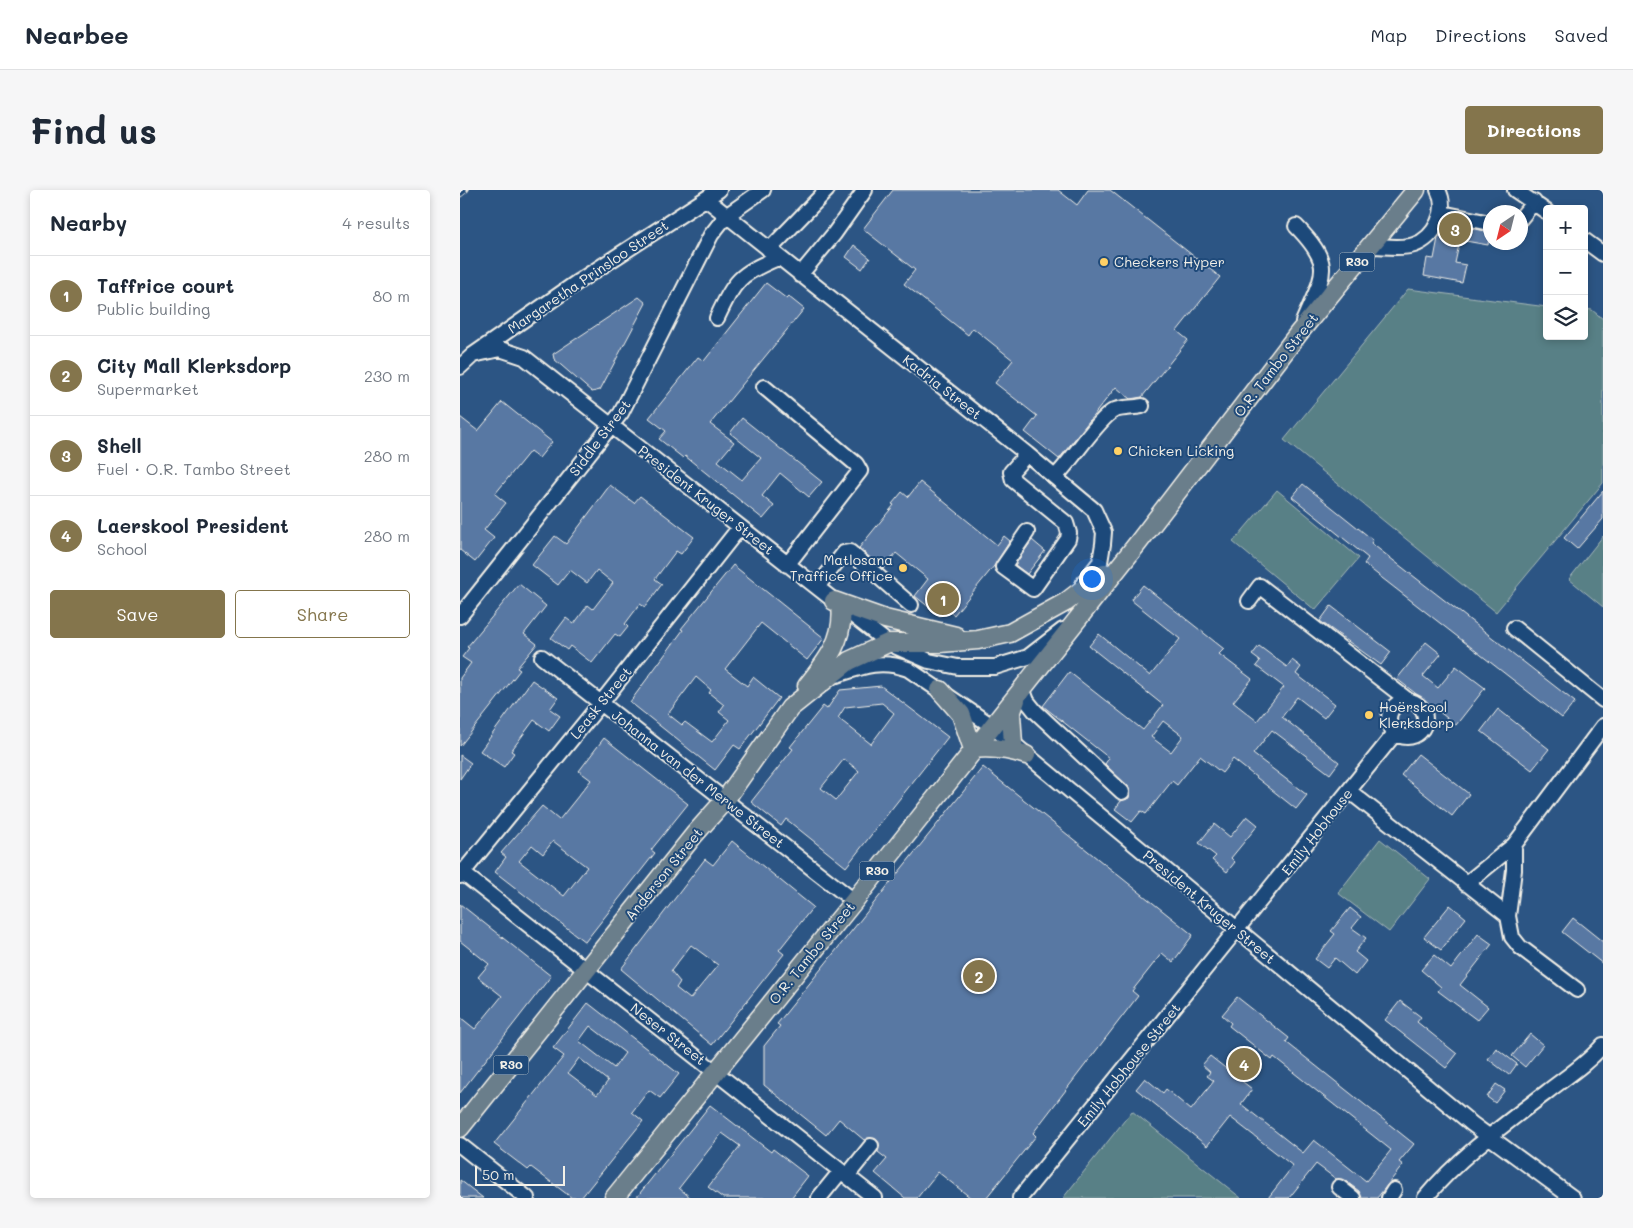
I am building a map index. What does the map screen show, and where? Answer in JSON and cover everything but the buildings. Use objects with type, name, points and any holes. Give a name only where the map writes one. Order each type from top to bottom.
[{"type":"main road","name":"O.R. Tambo Street","points":[[614,1198],[854,901],[1138,543],[1298,334],[1416,190]]},
{"type":"main road","name":"O.R. Tambo Street","points":[[888,643],[940,643],[978,640],[1010,633],[1066,602],[1093,582],[1138,543]]},
{"type":"main road","points":[[837,603],[885,619],[978,640]]},
{"type":"main road","points":[[790,708],[827,661],[838,640],[842,616],[837,603]]},
{"type":"main road","name":"Anderson Street","points":[[460,1128],[694,835],[725,800],[790,708],[849,661],[888,643]]},
{"type":"main road","points":[[940,690],[961,714],[973,749],[989,747],[1020,749],[1011,714],[1020,690]]},
{"type":"street","name":"Margaretha Prinsloo Street","points":[[460,367],[473,355],[579,281],[719,190]]},
{"type":"street","points":[[726,216],[763,190]]},
{"type":"street","points":[[717,318],[731,288],[752,269],[773,254],[827,190]]},
{"type":"street","points":[[800,275],[834,234],[865,190]]},
{"type":"street","points":[[1371,246],[1410,246],[1418,243],[1434,231],[1442,213],[1441,195],[1438,190]]},
{"type":"street","points":[[1515,190],[1543,209]]},
{"type":"street","name":"Kadria Street","points":[[706,199],[1072,490],[1094,510],[1104,532],[1104,544],[1100,562],[1066,602]]},
{"type":"street","points":[[1528,209],[1534,202]]},
{"type":"street","points":[[1442,213],[1483,222]]},
{"type":"street","name":"Siddle Street","points":[[460,616],[612,426],[633,394],[710,235],[726,216]]},
{"type":"street","points":[[1296,226],[1322,257],[1323,268],[1298,334]]},
{"type":"street","points":[[1588,243],[1603,254]]},
{"type":"street","name":"President Kruger Street","points":[[473,355],[500,349],[524,357],[888,643],[929,660],[949,665],[995,667],[1028,657],[1074,622]]},
{"type":"street","points":[[764,387],[856,464],[860,471],[788,565]]},
{"type":"street","points":[[1055,477],[1068,464],[1106,416],[1117,410],[1142,406]]},
{"type":"street","points":[[1027,454],[1011,472],[1013,480],[1066,523],[1069,533],[1068,539],[1033,589],[1003,567],[1027,532]]},
{"type":"street","points":[[1068,464],[1072,490]]},
{"type":"street","name":"Leask Street","points":[[461,873],[601,703],[740,527]]},
{"type":"street","points":[[817,587],[844,553],[850,552],[911,604]]},
{"type":"street","points":[[1249,601],[1260,586],[1422,709],[1425,724],[1415,735],[1408,737],[1396,732],[1391,727],[1390,714],[1397,704],[1409,701]]},
{"type":"street","points":[[1514,628],[1603,700]]},
{"type":"street","name":"Johanna van der Merwe Street","points":[[542,657],[854,901]]},
{"type":"street","name":"President Kruger Street","points":[[829,677],[859,667],[884,663],[908,669],[992,726],[1489,1138],[1573,1198]]},
{"type":"street","points":[[1020,690],[1035,711],[1122,792]]},
{"type":"street","points":[[1466,884],[1514,844],[1603,726]]},
{"type":"street","name":"Emily Hobhouse","points":[[1237,931],[1396,732]]},
{"type":"street","points":[[1349,791],[1508,916]]},
{"type":"street","points":[[1514,844],[1514,870],[1508,916],[1512,937],[1520,947],[1577,990]]},
{"type":"street","name":"Neser Street","points":[[461,873],[875,1198]]},
{"type":"street","name":"Emily Hobhouse Street","points":[[1020,1198],[1237,931]]},
{"type":"street","points":[[1425,1198],[1446,1174],[1489,1138],[1594,1057],[1603,1045]]},
{"type":"street","points":[[460,1145],[527,1198]]},
{"type":"street","points":[[819,1198],[871,1146]]},
{"type":"street","points":[[1339,1187],[1353,1198]]},
{"type":"green space","points":[[1408,289],[1543,306],[1543,340],[1588,340],[1588,310],[1592,310],[1603,319],[1603,483],[1496,612],[1284,440]]},
{"type":"green space","points":[[1277,490],[1359,558],[1315,610],[1233,542]]},
{"type":"green space","points":[[1603,536],[1603,607],[1569,579]]},
{"type":"green space","points":[[1380,839],[1430,879],[1389,932],[1338,893]]},
{"type":"green space","points":[[1132,1111],[1241,1198],[1063,1198]]},
{"type":"railway","points":[[460,195],[466,190]]},
{"type":"place","name":"Shell","points":[[1455,229]]},
{"type":"place","name":"Checkers Hyper","points":[[1104,262]]},
{"type":"place","name":"Chicken Licking","points":[[1118,451]]},
{"type":"place","name":"Matlosana Traffice Office","points":[[903,568]]},
{"type":"place","name":"Taffrice court","points":[[943,599]]},
{"type":"place","name":"Hoërskool Klerksdorp","points":[[1369,715]]},
{"type":"place","name":"City Mall Klerksdorp","points":[[979,976]]},
{"type":"place","name":"Laerskool President","points":[[1244,1064]]}]
